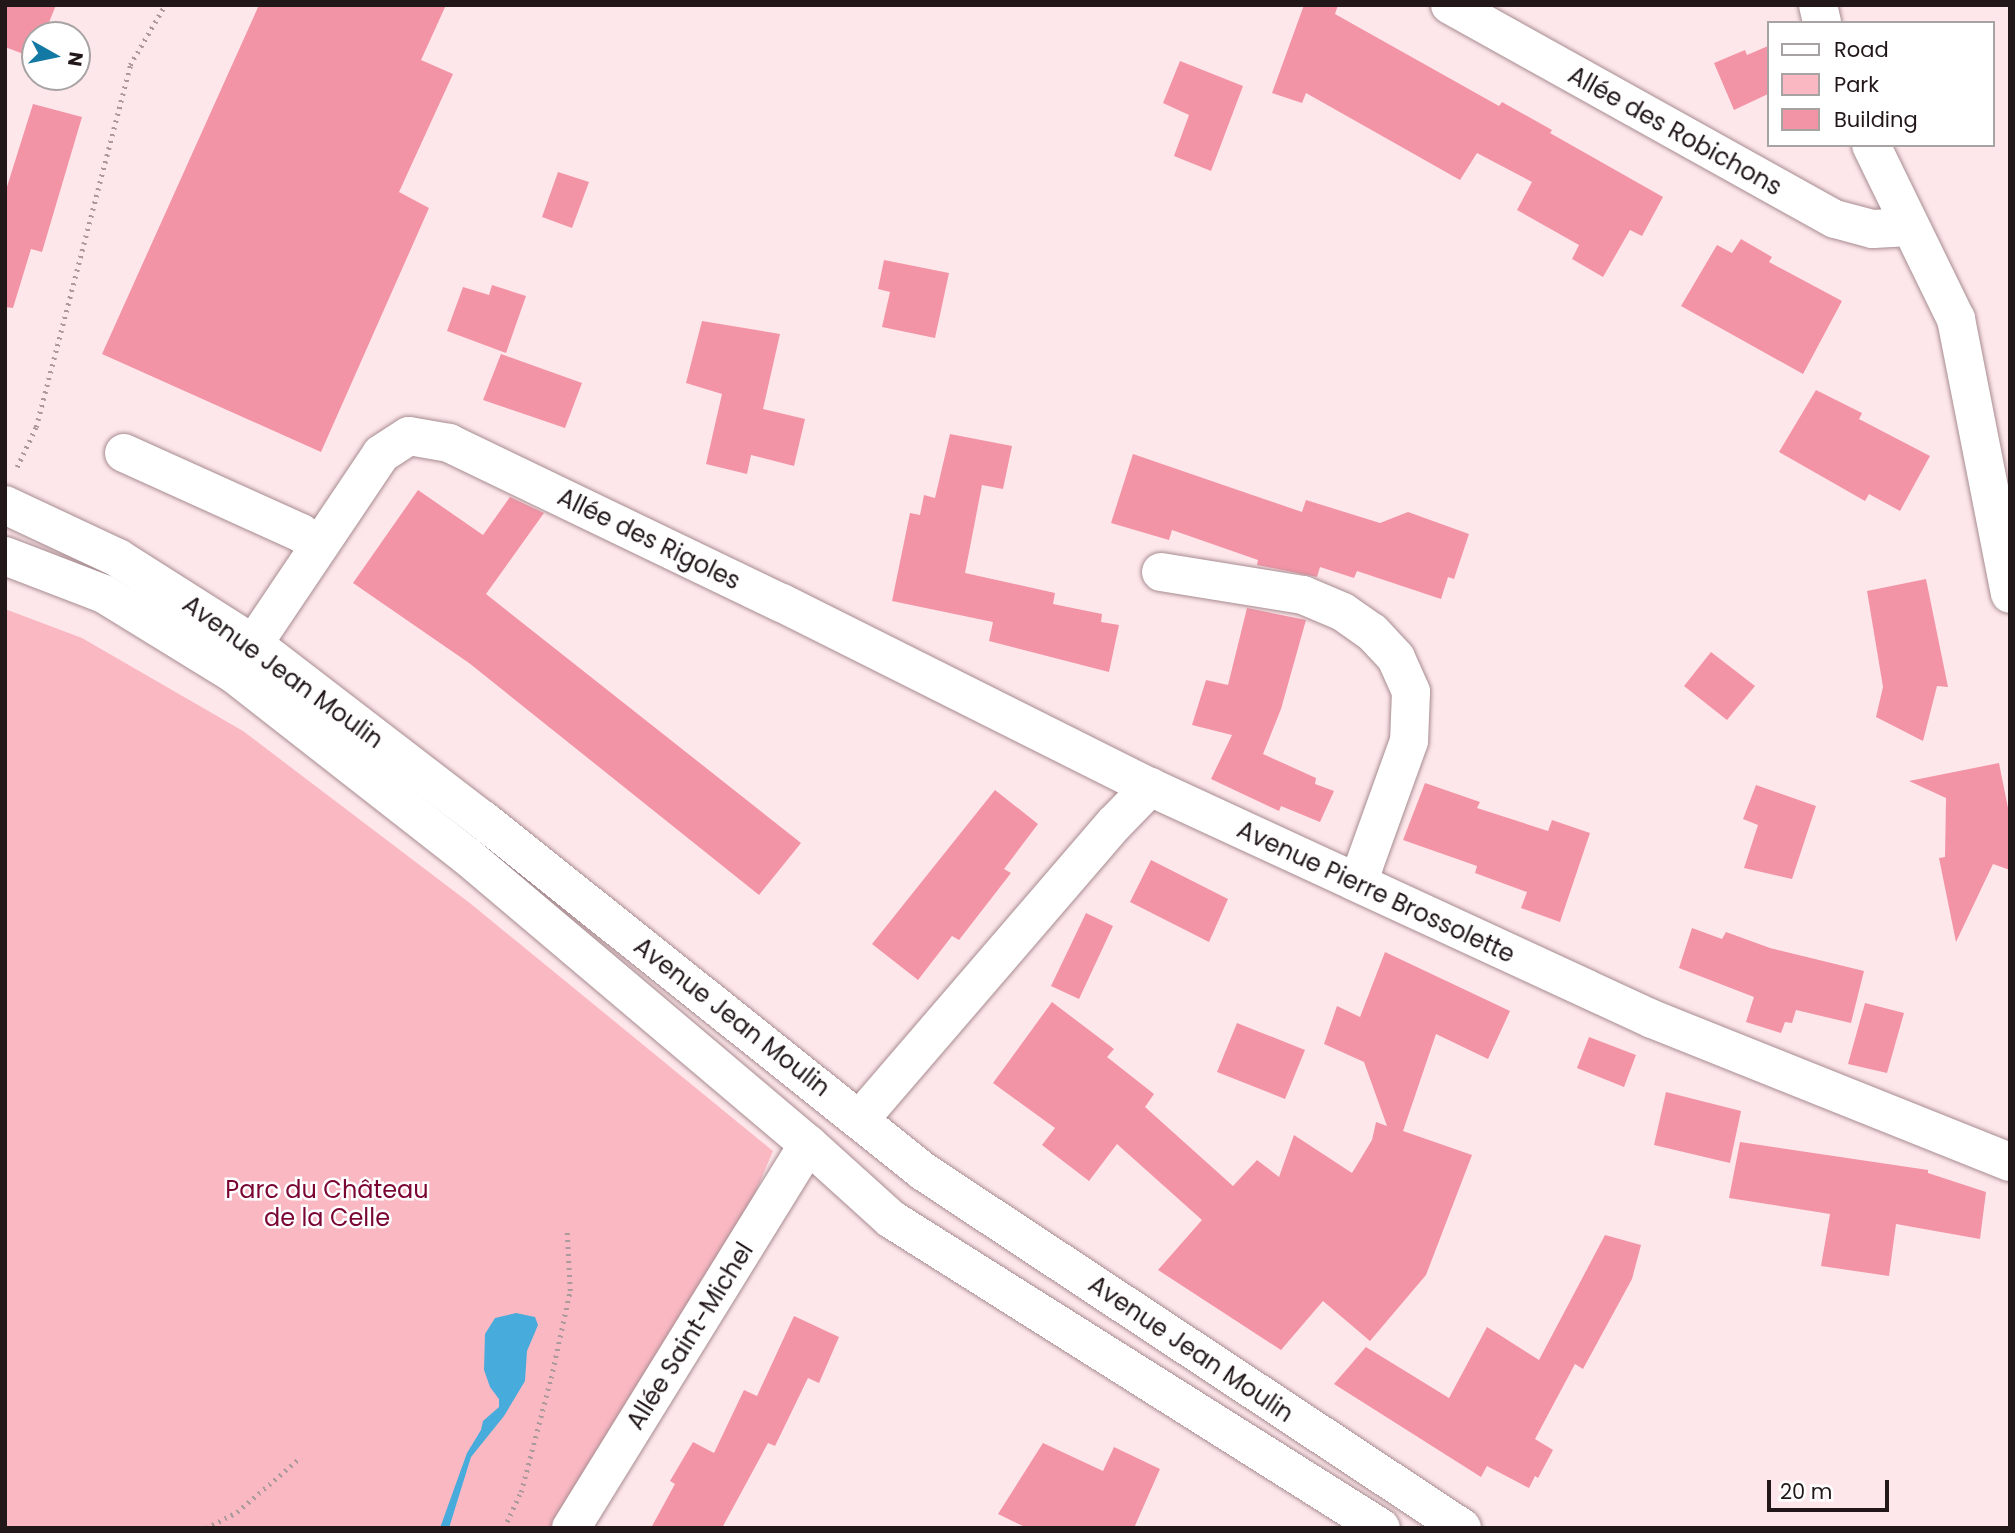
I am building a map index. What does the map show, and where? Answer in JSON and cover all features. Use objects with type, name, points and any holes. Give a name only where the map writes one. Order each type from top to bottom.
[{"type":"street","name":"Allée des Robichons","points":[[1450,5],[1835,219],[1873,229],[1910,227]]},
{"type":"street","points":[[1872,147],[1956,318],[2010,594]]},
{"type":"street","name":"Allée des Rigoles","points":[[243,658],[382,454],[409,436],[449,443],[782,603],[1150,787]]},
{"type":"street","points":[[124,453],[301,533],[319,546]]},
{"type":"street","name":"Avenue Jean Moulin","points":[[8,491],[118,558],[243,658],[467,856],[808,1144],[891,1219],[1381,1528]]},
{"type":"street","name":"Avenue Jean Moulin","points":[[5,556],[104,594],[243,658],[483,820],[936,1179],[1462,1528]]},
{"type":"street","points":[[1161,572],[1303,595],[1372,632],[1396,658],[1411,692],[1409,741],[1364,866],[1355,882]]},
{"type":"street","points":[[861,1118],[1114,824],[1150,787]]},
{"type":"street","name":"Avenue Pierre Brossolette","points":[[1150,787],[1652,1019],[2010,1162]]},
{"type":"street","name":"Allée Saint-Michel","points":[[571,1528],[808,1144]]},
{"type":"path","points":[[8,491],[36,427],[130,65],[165,5]]},
{"type":"path","points":[[505,1528],[521,1492],[565,1316],[570,1291],[567,1231]]},
{"type":"path","points":[[206,1528],[237,1512],[300,1457]]},
{"type":"green space","name":"Parc du Château de la Celle","points":[[5,609],[82,638],[243,731],[471,904],[773,1151],[750,1205],[553,1528],[5,1528]]},
{"type":"water","points":[[516,1313],[535,1317],[538,1325],[527,1351],[525,1381],[504,1416],[471,1457],[449,1528],[440,1528],[467,1453],[481,1430],[483,1421],[499,1407],[499,1399],[490,1387],[484,1370],[485,1334],[495,1318]]},
{"type":"building","points":[[5,5],[56,5],[50,21],[21,21],[21,53],[5,47]]},
{"type":"building","points":[[259,5],[446,5],[421,60],[453,74],[399,192],[429,208],[321,452],[102,354]]},
{"type":"building","points":[[1304,5],[1338,5],[1335,14],[1499,106],[1502,102],[1552,130],[1550,133],[1663,197],[1642,236],[1630,230],[1603,277],[1572,259],[1579,245],[1517,210],[1532,182],[1477,153],[1460,180],[1306,93],[1302,103],[1272,93]]},
{"type":"building","points":[[1766,47],[1766,95],[1734,110],[1714,63],[1745,50],[1747,55]]},
{"type":"building","points":[[1180,61],[1243,86],[1211,171],[1174,156],[1189,115],[1163,103]]},
{"type":"building","points":[[33,104],[82,117],[42,252],[31,249],[13,308],[5,307],[5,193]]},
{"type":"building","points":[[558,172],[589,182],[572,228],[542,217]]},
{"type":"building","points":[[1741,239],[1772,257],[1769,262],[1842,301],[1803,374],[1681,306],[1717,245],[1732,253]]},
{"type":"building","points":[[884,260],[949,273],[935,338],[882,327],[890,292],[878,289]]},
{"type":"building","points":[[492,285],[526,296],[506,353],[447,331],[463,287],[489,295]]},
{"type":"building","points":[[702,321],[780,334],[763,409],[805,419],[794,466],[751,455],[747,474],[706,464],[722,394],[686,383]]},
{"type":"building","points":[[501,354],[582,383],[565,428],[483,400]]},
{"type":"building","points":[[1816,390],[1862,413],[1859,419],[1930,456],[1900,511],[1869,494],[1865,501],[1779,452]]},
{"type":"building","points":[[950,434],[1012,446],[1003,489],[982,485],[965,573],[1055,593],[1053,604],[1102,614],[1101,622],[1119,625],[1109,672],[989,641],[993,622],[892,601],[910,513],[920,515],[924,495],[935,498]]},
{"type":"building","points":[[1133,454],[1302,512],[1306,500],[1380,523],[1408,512],[1469,534],[1454,579],[1448,577],[1441,599],[1357,571],[1354,578],[1320,567],[1317,577],[1257,565],[1258,560],[1172,530],[1169,540],[1111,523]]},
{"type":"building","points":[[418,490],[483,535],[510,497],[544,513],[486,594],[801,843],[759,895],[469,663],[353,583]]},
{"type":"building","points":[[1926,579],[1948,687],[1937,686],[1923,741],[1876,717],[1883,687],[1867,591]]},
{"type":"building","points":[[1247,608],[1306,620],[1281,709],[1263,754],[1316,778],[1315,784],[1334,791],[1320,822],[1281,806],[1279,811],[1211,779],[1232,735],[1192,725],[1206,680],[1228,685]]},
{"type":"building","points":[[1711,652],[1755,686],[1727,720],[1684,686]]},
{"type":"building","points":[[1999,763],[2010,818],[2010,870],[1993,864],[1956,942],[1939,858],[1945,857],[1946,798],[1909,781]]},
{"type":"building","points":[[1425,783],[1480,802],[1477,808],[1548,831],[1552,820],[1590,833],[1560,922],[1521,908],[1527,892],[1475,873],[1477,866],[1403,840]]},
{"type":"building","points":[[1756,785],[1816,806],[1792,879],[1744,868],[1758,825],[1743,819]]},
{"type":"building","points":[[995,790],[1038,824],[1004,869],[1011,873],[959,940],[952,936],[918,980],[872,944]]},
{"type":"building","points":[[1151,860],[1228,899],[1209,942],[1130,902]]},
{"type":"building","points":[[1086,913],[1113,926],[1079,999],[1051,986]]},
{"type":"building","points":[[1692,928],[1722,939],[1726,932],[1770,948],[1864,971],[1851,1023],[1796,1010],[1792,1023],[1785,1022],[1781,1033],[1746,1022],[1754,997],[1679,968]]},
{"type":"building","points":[[1385,952],[1510,1011],[1488,1059],[1436,1034],[1403,1131],[1472,1155],[1426,1275],[1370,1341],[1323,1301],[1281,1350],[1158,1270],[1202,1220],[1117,1144],[1089,1181],[1042,1145],[1055,1128],[993,1083],[1052,1002],[1114,1049],[1107,1057],[1154,1094],[1145,1107],[1233,1186],[1257,1160],[1279,1177],[1294,1135],[1352,1173],[1372,1140],[1376,1122],[1387,1126],[1364,1062],[1324,1044],[1337,1006],[1360,1017]]},
{"type":"building","points":[[1865,1003],[1904,1013],[1887,1073],[1848,1064]]},
{"type":"building","points":[[1237,1023],[1305,1050],[1285,1099],[1217,1072]]},
{"type":"building","points":[[1589,1037],[1636,1055],[1624,1087],[1577,1068]]},
{"type":"building","points":[[1666,1092],[1741,1111],[1730,1163],[1654,1145]]},
{"type":"building","points":[[1740,1142],[1928,1170],[1928,1173],[1986,1192],[1980,1239],[1896,1224],[1889,1276],[1821,1266],[1830,1214],[1729,1198]]},
{"type":"building","points":[[1605,1235],[1641,1245],[1632,1279],[1583,1369],[1575,1364],[1535,1439],[1553,1450],[1538,1478],[1535,1476],[1529,1488],[1487,1466],[1481,1477],[1334,1384],[1366,1347],[1449,1398],[1487,1327],[1539,1360]]},
{"type":"building","points":[[794,1316],[839,1337],[819,1383],[808,1378],[775,1446],[768,1443],[722,1528],[651,1528],[675,1484],[670,1481],[693,1442],[714,1453],[744,1390],[757,1396]]},
{"type":"building","points":[[1043,1443],[1103,1471],[1114,1447],[1160,1469],[1134,1528],[1027,1528],[998,1514]]}]
